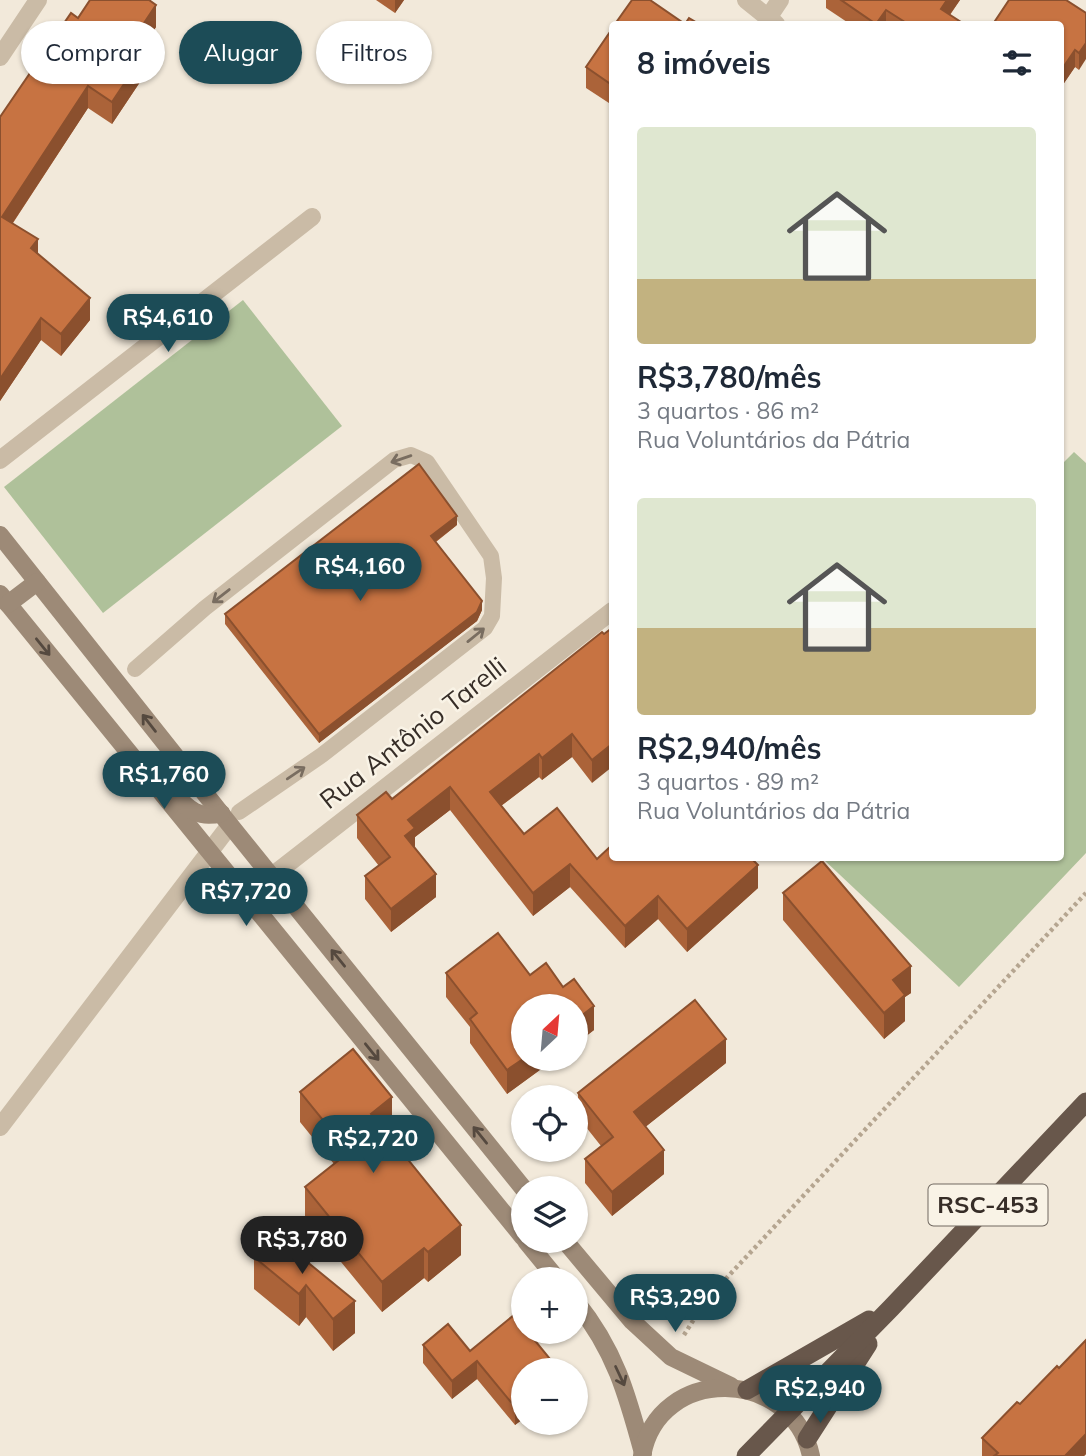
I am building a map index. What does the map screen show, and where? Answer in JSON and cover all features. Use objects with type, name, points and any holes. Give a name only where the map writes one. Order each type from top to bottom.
[{"type":"highway","name":"RSC-453","points":[[746,1456],[1086,1102]]},
{"type":"highway","points":[[739,1388],[891,1308]]},
{"type":"highway","points":[[809,1448],[891,1308]]},
{"type":"main road","points":[[0,535],[230,817],[272,876],[513,1176]]},
{"type":"main road","points":[[37,582],[4,599],[511,1222]]},
{"type":"main road","points":[[123,748],[156,769],[185,807],[199,815],[230,817]]},
{"type":"main road","points":[[537,1253],[548,1267]]},
{"type":"main road","points":[[575,1253],[632,1321],[671,1357],[739,1388],[761,1393],[788,1414],[809,1448]]},
{"type":"main road","points":[[588,1318],[607,1347],[625,1387],[643,1454]]},
{"type":"main road","points":[[643,1454],[644,1444],[660,1418],[674,1404],[701,1390],[739,1388]]},
{"type":"street","points":[[0,57],[38,0]]},
{"type":"street","points":[[746,0],[772,21],[780,0]]},
{"type":"street","points":[[0,460],[312,218]]},
{"type":"street","name":"Rua Antônio Tarelli","points":[[245,897],[609,613]]},
{"type":"street","points":[[0,1127],[209,850],[230,817]]},
{"type":"lane","points":[[135,668],[205,608],[394,460],[411,455],[427,462],[491,556],[494,578],[492,616],[485,628],[333,747],[230,817]]},
{"type":"path","points":[[671,1357],[706,1300],[1086,893]]},
{"type":"green space","points":[[243,300],[342,426],[103,613],[4,487]]},
{"type":"green space","points":[[1074,452],[1086,463],[1086,853],[959,987],[825,861],[1064,861],[1064,462]]},
{"type":"building","points":[[90,0],[149,0],[156,5],[145,21],[66,21],[71,13],[78,18]]},
{"type":"building","points":[[632,0],[650,0],[681,21],[617,21]]},
{"type":"building","points":[[841,0],[947,0],[941,9],[959,21],[903,21],[886,10],[878,21],[872,21]]},
{"type":"building","points":[[1009,0],[1066,0],[1086,13],[1086,43],[1079,53],[1075,50],[1064,66],[1064,21],[995,21]]},
{"type":"building","points":[[609,33],[609,83],[586,67]]},
{"type":"building","points":[[23,84],[124,84],[112,102],[88,86],[2,217],[38,239],[31,248],[90,298],[61,334],[41,318],[0,379],[0,117]]},
{"type":"building","points":[[419,464],[457,516],[431,536],[482,601],[477,612],[319,734],[225,614]]},
{"type":"building","points":[[609,630],[609,746],[592,760],[572,734],[542,758],[539,754],[490,792],[524,834],[557,808],[597,859],[609,848],[609,861],[754,861],[758,865],[687,929],[658,896],[625,926],[570,864],[533,893],[450,787],[408,820],[415,828],[405,836],[436,874],[391,909],[365,876],[390,857],[357,815],[386,792],[392,799],[602,632],[604,634]]},
{"type":"building","points":[[822,861],[911,966],[893,980],[905,995],[884,1013],[783,893]]},
{"type":"building","points":[[498,933],[530,975],[546,963],[563,987],[574,979],[585,994],[511,994],[511,1067],[507,1070],[470,1019],[477,1013],[446,973]]},
{"type":"building","points":[[588,998],[594,1006],[588,1011]]},
{"type":"building","points":[[695,1000],[726,1039],[634,1112],[664,1150],[612,1192],[587,1162],[588,1157],[613,1137],[588,1106],[588,1085]]},
{"type":"building","points":[[353,1049],[392,1097],[371,1114],[461,1225],[428,1252],[424,1248],[382,1282],[305,1187],[349,1152],[300,1092]]},
{"type":"building","points":[[273,1234],[355,1301],[333,1319],[306,1285],[299,1294],[254,1257]]},
{"type":"building","points":[[511,1317],[511,1344],[538,1344],[549,1358],[511,1358],[511,1402],[477,1361],[452,1381],[423,1345],[448,1324],[470,1351]]},
{"type":"building","points":[[1086,1340],[1086,1434],[1065,1456],[994,1456],[998,1453],[982,1438],[1017,1402],[1020,1404]]}]
